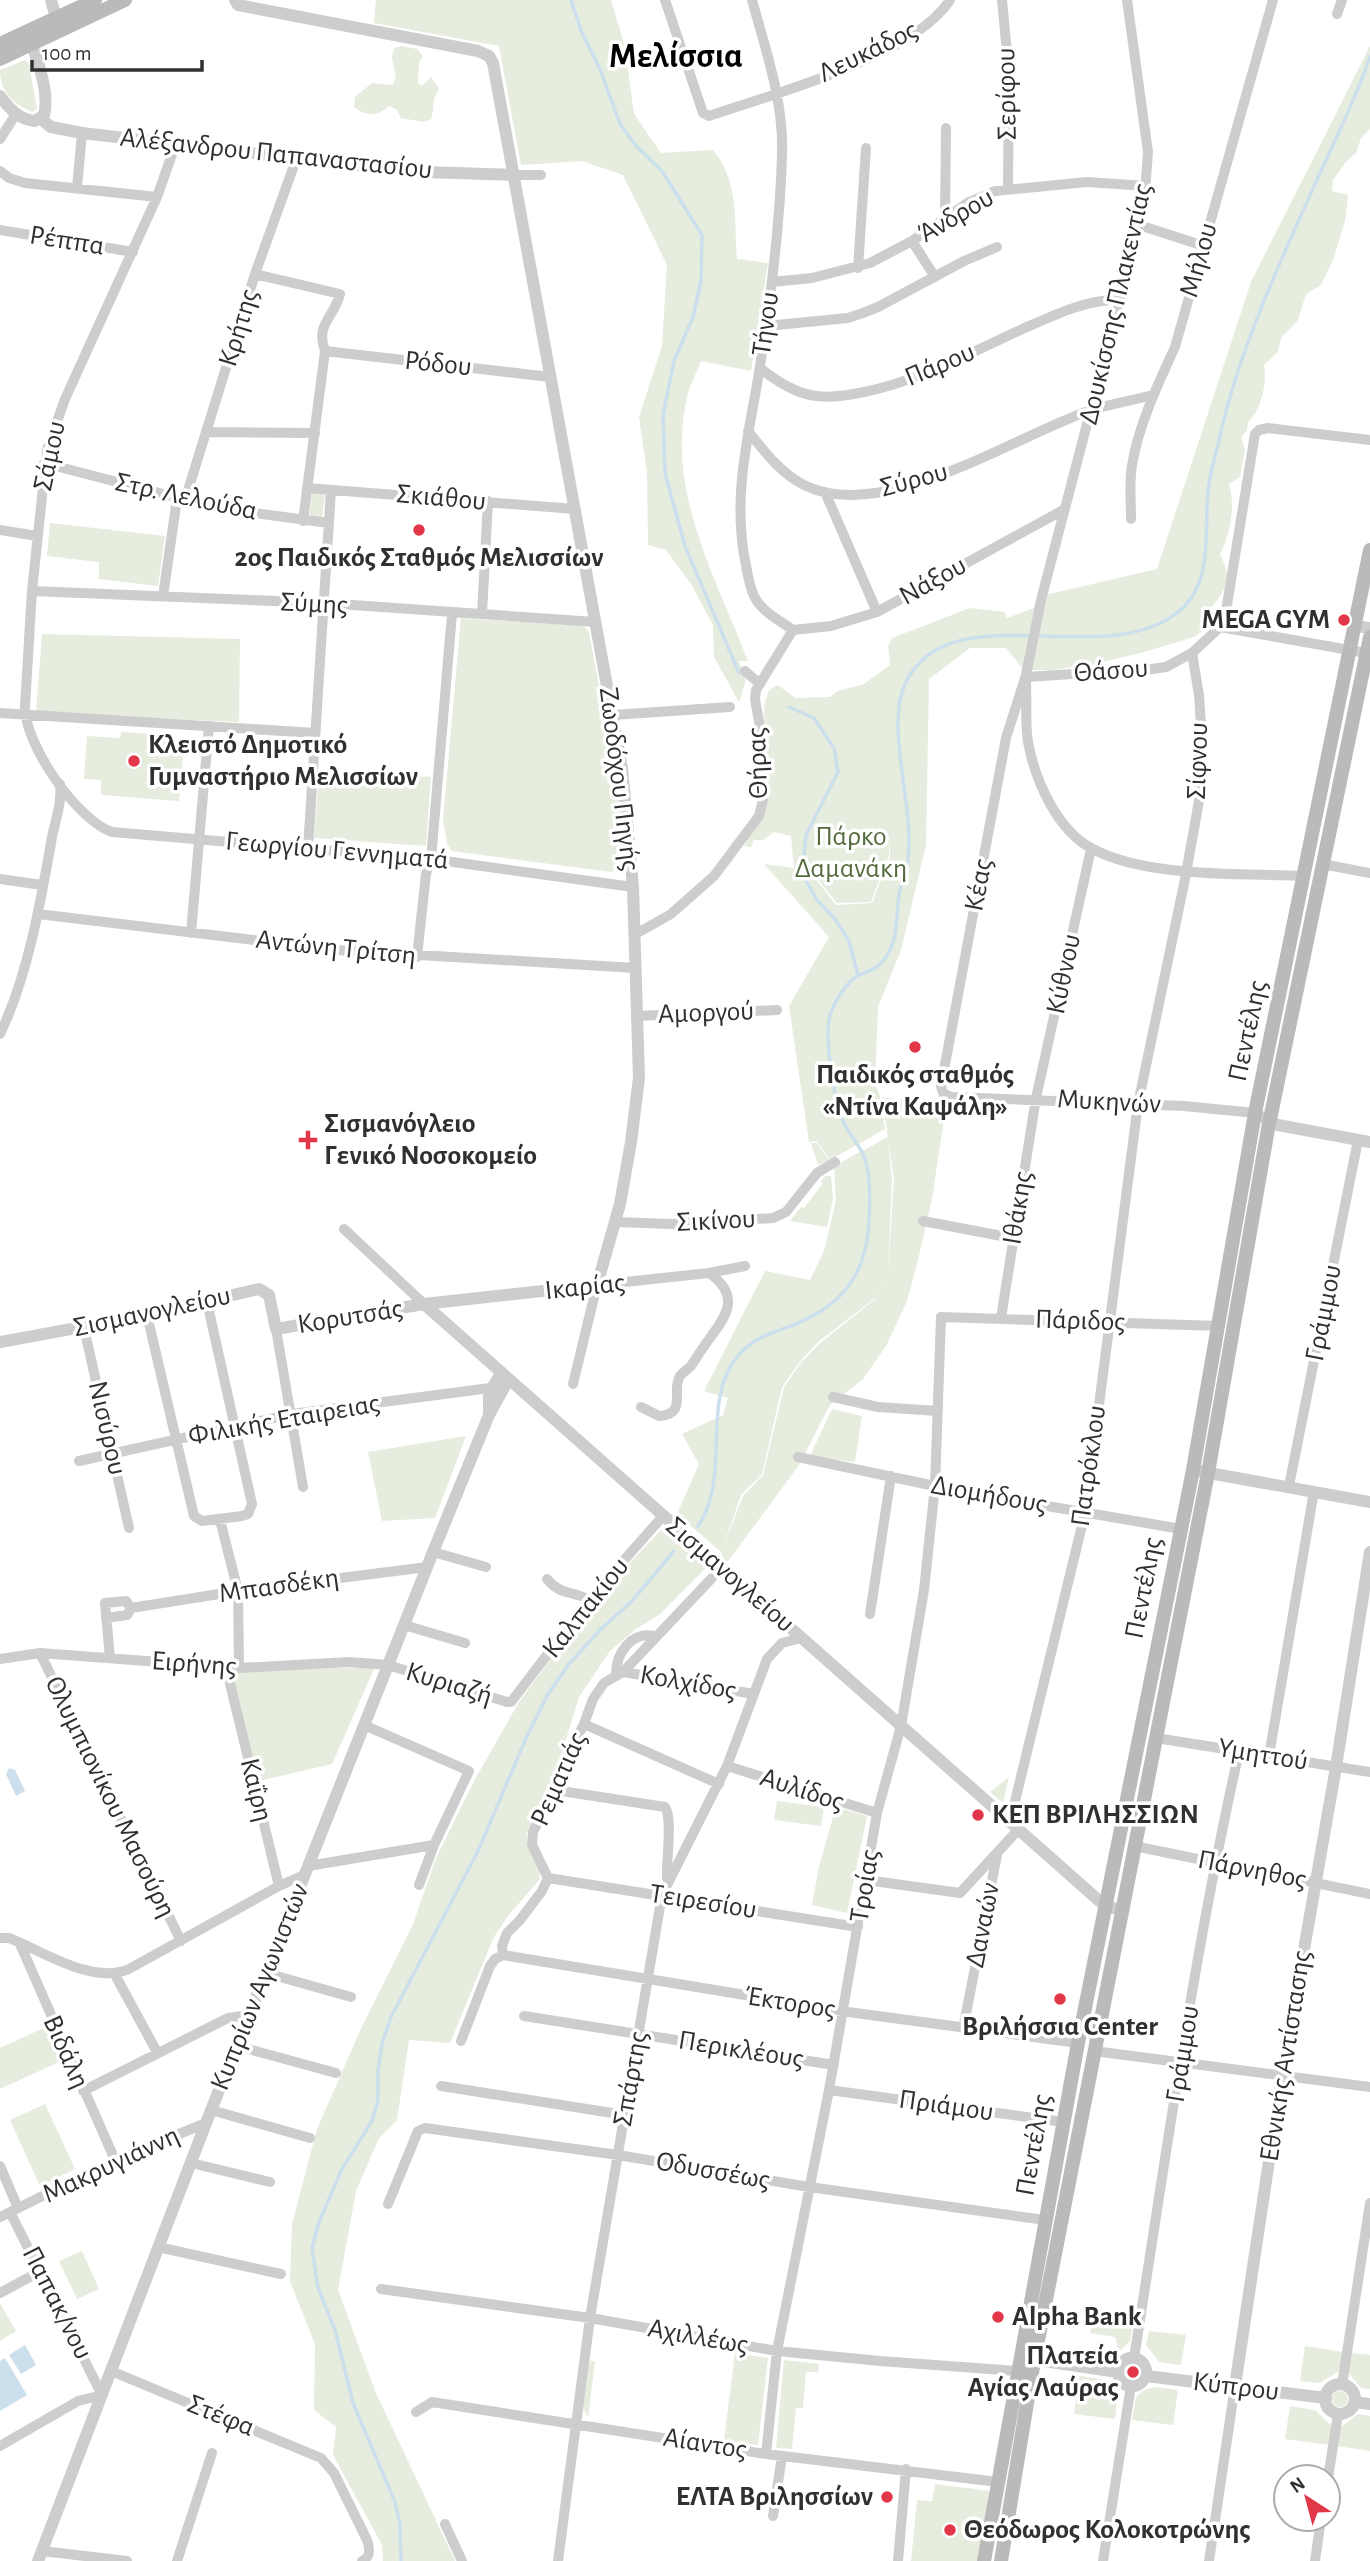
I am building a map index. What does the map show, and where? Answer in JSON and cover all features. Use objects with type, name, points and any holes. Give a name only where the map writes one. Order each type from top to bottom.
[{"type":"main road","points":[[58,26],[95,0]]},
{"type":"main road","points":[[0,59],[29,39],[125,0]]},
{"type":"main road","points":[[0,44],[29,39]]},
{"type":"main road","name":"Πεντέλης","points":[[984,2561],[1105,1906],[1181,1529],[1203,1471],[1219,1326],[1255,1114],[1350,651],[1363,627],[1370,550]]},
{"type":"main road","name":"Πεντέλης","points":[[1001,2561],[1034,2361],[1156,1738],[1203,1471],[1270,1122],[1370,636]]},
{"type":"street","points":[[51,0],[58,26]]},
{"type":"street","points":[[235,0],[238,5],[489,55],[493,63],[514,174],[541,175]]},
{"type":"street","name":"Λευκάδος","points":[[665,0],[702,113],[709,116],[878,54],[922,29],[950,0]]},
{"type":"street","name":"Τήνου","points":[[752,0],[778,92],[782,120],[782,155],[772,282],[740,480],[741,536],[749,582],[755,598],[765,611],[793,630]]},
{"type":"street","name":"Σερίφου","points":[[1002,0],[1009,74],[1008,188]]},
{"type":"street","name":"Δουκίσσης Πλακεντίας","points":[[1026,676],[1040,604],[1147,186],[1147,138],[1128,0]]},
{"type":"street","name":"Μήλου","points":[[1131,520],[1132,466],[1153,395],[1175,347],[1273,0]]},
{"type":"street","points":[[1336,14],[1342,0]]},
{"type":"street","points":[[29,39],[45,102],[41,119]]},
{"type":"street","points":[[0,96],[16,114],[0,139]]},
{"type":"street","name":"Αλέξανδρου Παπαναστασίου","points":[[16,114],[30,121],[41,119],[51,127],[82,133],[424,172],[514,174]]},
{"type":"street","points":[[945,219],[946,128]]},
{"type":"street","points":[[77,188],[82,133]]},
{"type":"street","name":"Σάμου","points":[[61,784],[35,746],[25,715],[32,592],[44,464],[53,429],[65,399],[158,197],[176,143]]},
{"type":"street","points":[[858,268],[866,148]]},
{"type":"street","name":"Κρήτης","points":[[163,596],[181,500],[207,432],[255,274],[297,158]]},
{"type":"street","points":[[0,171],[9,178],[25,183],[158,197]]},
{"type":"street","name":"Ζωοδόχου Πηγής","points":[[514,174],[613,715],[623,781],[633,887],[639,1079],[631,1142],[615,1222],[573,1384]]},
{"type":"street","name":"Άνδρου","points":[[772,282],[812,278],[858,268],[887,256],[969,202],[1008,188],[1087,183],[1147,186]]},
{"type":"street","points":[[1139,225],[1204,246]]},
{"type":"street","name":"Ρέππα","points":[[0,230],[133,252]]},
{"type":"street","points":[[912,241],[935,277]]},
{"type":"street","points":[[766,326],[848,318],[878,307],[964,261],[997,247]]},
{"type":"street","points":[[255,274],[340,294],[338,304],[321,335],[326,351],[303,521]]},
{"type":"street","name":"Πάρου","points":[[760,368],[804,394],[819,397],[856,394],[884,388],[930,372],[1078,305],[1119,299]]},
{"type":"street","name":"Ρόδου","points":[[326,351],[550,377]]},
{"type":"street","name":"Σύρου","points":[[748,431],[776,465],[806,486],[839,495],[857,495],[897,488],[953,470],[1091,411],[1153,395]]},
{"type":"street","points":[[1192,653],[1220,627],[1226,611],[1255,434],[1259,430],[1268,429],[1370,440]]},
{"type":"street","points":[[207,432],[315,433]]},
{"type":"street","name":"Στρ. Λελούδα","points":[[44,464],[181,500],[329,523]]},
{"type":"street","name":"Σκιάθου","points":[[307,488],[575,509]]},
{"type":"street","points":[[308,848],[331,489]]},
{"type":"street","points":[[825,492],[877,612]]},
{"type":"street","points":[[482,614],[488,501]]},
{"type":"street","name":"Νάξου","points":[[793,630],[831,626],[877,612],[1065,509]]},
{"type":"street","points":[[0,530],[37,536]]},
{"type":"street","name":"Σύμης","points":[[32,592],[324,603],[595,622]]},
{"type":"street","points":[[418,957],[426,874],[430,859],[452,614]]},
{"type":"street","points":[[1220,627],[1366,653]]},
{"type":"street","name":"Θήρας","points":[[634,935],[671,914],[713,876],[759,816],[763,800],[760,727],[755,699],[760,684],[793,630]]},
{"type":"street","name":"Θάσου","points":[[1026,676],[1152,669],[1166,667],[1192,653]]},
{"type":"street","name":"Σίφνου","points":[[1138,1104],[1199,801],[1202,740],[1199,695],[1192,653]]},
{"type":"street","points":[[745,671],[760,684]]},
{"type":"street","points":[[1026,676],[1028,738],[1035,770],[1046,798],[1060,818],[1091,849],[1125,861],[1187,870],[1304,876]]},
{"type":"street","name":"Κέας","points":[[946,1096],[941,1086],[1006,738],[1026,676]]},
{"type":"street","points":[[613,715],[730,707]]},
{"type":"street","points":[[0,713],[315,733]]},
{"type":"street","points":[[191,933],[209,726]]},
{"type":"street","points":[[1006,738],[1028,738]]},
{"type":"street","points":[[0,1034],[14,1000],[38,915],[59,809],[61,784]]},
{"type":"street","name":"Γεωργίου Γεννηματά","points":[[61,784],[88,818],[99,827],[112,832],[430,859],[633,887]]},
{"type":"street","name":"Κύθνου","points":[[1036,1098],[1091,849]]},
{"type":"street","points":[[1322,864],[1370,873]]},
{"type":"street","points":[[0,879],[42,885]]},
{"type":"street","name":"Αντώνη Τρίτση","points":[[38,915],[418,957],[635,968]]},
{"type":"street","name":"Αμοργού","points":[[636,1016],[777,1010]]},
{"type":"street","name":"Μυκηνών","points":[[946,1096],[1184,1106],[1255,1114],[1270,1122],[1364,1141]]},
{"type":"street","name":"Ιθάκης","points":[[1001,1318],[1036,1098]]},
{"type":"street","name":"Πατρόκλου","points":[[1014,1826],[1085,1513],[1138,1104]]},
{"type":"street","name":"Γράμμου","points":[[1289,1486],[1364,1141]]},
{"type":"street","name":"Σικίνου","points":[[615,1222],[672,1224],[773,1218],[786,1212],[817,1173],[835,1162]]},
{"type":"street","points":[[923,1221],[1012,1238]]},
{"type":"street","name":"Σισμανογλείου","points":[[344,1229],[504,1377],[1105,1906],[1121,1910]]},
{"type":"street","name":"Ικαρίας","points":[[424,1304],[709,1273],[745,1266]]},
{"type":"street","points":[[640,1407],[659,1416],[672,1412],[676,1407],[679,1378],[690,1367],[726,1316],[729,1304],[727,1294],[718,1279],[709,1273]]},
{"type":"street","name":"Σισμανογλείου","points":[[0,1342],[84,1328],[259,1289],[269,1295],[276,1329]]},
{"type":"street","points":[[147,1315],[194,1516],[202,1521],[242,1516],[251,1509],[207,1302]]},
{"type":"street","name":"Κορυτσάς","points":[[276,1329],[424,1304]]},
{"type":"street","name":"Πάριδος","points":[[941,1317],[1219,1326]]},
{"type":"street","name":"Τροίας","points":[[766,2454],[777,2351],[834,2065],[841,2011],[877,1813],[901,1726],[925,1590],[935,1486],[941,1317]]},
{"type":"street","name":"Νισύρου","points":[[84,1328],[129,1528]]},
{"type":"street","points":[[276,1329],[303,1488]]},
{"type":"street","points":[[490,1388],[504,1377]]},
{"type":"street","name":"Κυπρίων Αγωνιστών","points":[[40,2556],[211,2110],[504,1377]]},
{"type":"street","name":"Φιλικής Εταιρειας","points":[[79,1461],[292,1414],[490,1388]]},
{"type":"street","name":"Κυπρίων Αγωνιστών","points":[[490,1388],[491,1410]]},
{"type":"street","points":[[833,1397],[878,1407],[938,1411]]},
{"type":"street","points":[[491,1410],[507,1401],[529,1399]]},
{"type":"street","name":"Διομήδους","points":[[798,1457],[935,1486],[1181,1529]]},
{"type":"street","points":[[1203,1471],[1370,1502]]},
{"type":"street","points":[[870,1614],[891,1476]]},
{"type":"street","points":[[1269,1756],[1314,1491]]},
{"type":"street","name":"Καλπακίου","points":[[511,1702],[589,1600],[663,1516]]},
{"type":"street","points":[[220,1520],[238,1591],[239,1668]]},
{"type":"street","points":[[433,1552],[486,1567]]},
{"type":"street","name":"Εθνικής Αντίστασης","points":[[1209,2561],[1282,2076],[1370,1552]]},
{"type":"street","name":"Μπασδέκη","points":[[131,1608],[238,1591],[427,1567]]},
{"type":"street","name":"Ρεματιάς","points":[[548,1878],[532,1845],[533,1832],[555,1790],[565,1760],[584,1724],[593,1699],[604,1683],[619,1673],[712,1578]]},
{"type":"street","points":[[547,1579],[555,1589],[581,1595],[589,1600]]},
{"type":"street","name":"Μπασδέκη","points":[[126,1601],[131,1608],[127,1615],[106,1618],[105,1604],[126,1601]]},
{"type":"street","points":[[106,1618],[110,1658]]},
{"type":"street","points":[[404,1625],[465,1643]]},
{"type":"street","name":"Σπάρτης","points":[[558,2561],[590,2318],[662,1895],[667,1880],[719,1784],[772,1651],[782,1643],[801,1638]]},
{"type":"street","name":"Ειρήνης","points":[[0,1659],[40,1653],[239,1668],[349,1662],[388,1665]]},
{"type":"street","name":"Ολυμπιονίκου Μασούρη","points":[[40,1653],[181,1941]]},
{"type":"street","name":"Κυριαζή","points":[[388,1665],[511,1702]]},
{"type":"street","name":"Καΐρη","points":[[226,1667],[279,1886]]},
{"type":"street","name":"Κολχίδος","points":[[619,1673],[754,1694]]},
{"type":"street","name":"Αυλίδος","points":[[584,1724],[719,1784]]},
{"type":"street","points":[[364,1725],[468,1770],[419,1885]]},
{"type":"street","name":"Υμηττού","points":[[1156,1738],[1370,1772]]},
{"type":"street","name":"Γράμμου","points":[[1134,2358],[1215,1864],[1239,1752]]},
{"type":"street","name":"Αυλίδος","points":[[727,1766],[877,1813]]},
{"type":"street","points":[[555,1790],[665,1807],[670,1814],[667,1880]]},
{"type":"street","name":"Δαναών","points":[[963,2029],[998,1852],[1014,1826]]},
{"type":"street","points":[[0,1938],[9,1938],[75,1966],[114,1973],[129,1969],[306,1871],[434,1846]]},
{"type":"street","name":"Πάρνηθος","points":[[1134,1846],[1370,1894]]},
{"type":"street","points":[[866,1880],[960,1893],[998,1852]]},
{"type":"street","points":[[461,2041],[489,1966],[503,1955],[502,1946],[508,1933],[535,1901],[548,1878]]},
{"type":"street","name":"Τειρεσίου","points":[[548,1878],[858,1927]]},
{"type":"street","name":"Βιδάλη","points":[[20,1944],[115,2160]]},
{"type":"street","name":"Έκτορος","points":[[503,1955],[841,2011],[1078,2043]]},
{"type":"street","points":[[266,1972],[351,1997]]},
{"type":"street","points":[[114,1973],[157,2052]]},
{"type":"street","points":[[83,2091],[228,2018],[249,2015]]},
{"type":"street","name":"Περικλέους","points":[[524,2015],[834,2065]]},
{"type":"street","points":[[237,2046],[336,2073]]},
{"type":"street","points":[[1094,2051],[1370,2087]]},
{"type":"street","points":[[442,2086],[625,2115]]},
{"type":"street","name":"Πριάμου","points":[[829,2090],[1063,2122]]},
{"type":"street","points":[[211,2110],[310,2138]]},
{"type":"street","name":"Μακρυγιάννη","points":[[0,2166],[9,2212],[115,2160],[206,2123]]},
{"type":"street","name":"Οδυσσέως","points":[[388,2204],[421,2128],[618,2155],[809,2188],[1045,2220]]},
{"type":"street","points":[[191,2163],[270,2182]]},
{"type":"street","points":[[1342,2385],[1370,2203]]},
{"type":"street","name":"Παπακ/νου","points":[[9,2212],[102,2395]]},
{"type":"street","points":[[158,2248],[281,2274]]},
{"type":"street","points":[[0,2294],[41,2271]]},
{"type":"street","name":"Αχιλλέως","points":[[381,2289],[590,2318],[777,2351],[1017,2371]]},
{"type":"street","points":[[1134,2358],[1142,2362],[1146,2376],[1142,2383],[1130,2386],[1123,2383],[1118,2372],[1123,2361],[1134,2358]]},
{"type":"street","points":[[1017,2371],[1034,2361],[1118,2372]]},
{"type":"street","name":"Στέφα","points":[[111,2371],[314,2454],[329,2464],[368,2540],[369,2552],[363,2561]]},
{"type":"street","name":"Κύπρου","points":[[1146,2376],[1326,2398]]},
{"type":"street","points":[[1338,2414],[1329,2408],[1326,2398],[1331,2388],[1342,2385]]},
{"type":"street","points":[[1338,2414],[1350,2410],[1355,2402],[1353,2393],[1342,2385]]},
{"type":"street","points":[[1103,2561],[1130,2386]]},
{"type":"street","points":[[0,2446],[78,2401],[102,2395]]},
{"type":"street","name":"Αίαντος","points":[[416,2412],[432,2402],[766,2454],[998,2482]]},
{"type":"street","points":[[1355,2402],[1370,2404]]},
{"type":"street","points":[[1330,2463],[1338,2414]]},
{"type":"street","points":[[177,2561],[212,2453]]},
{"type":"street","points":[[773,2516],[782,2456]]},
{"type":"street","points":[[898,2561],[906,2469]]},
{"type":"street","points":[[445,2524],[462,2561]]},
{"type":"street","points":[[1314,2561],[1319,2533]]},
{"type":"street","points":[[40,2556],[127,2561]]},
{"type":"green space","points":[[376,0],[611,0],[625,47],[634,114],[661,153],[713,150],[721,162],[734,202],[737,259],[768,263],[751,371],[701,361],[687,397],[682,436],[683,469],[689,502],[709,567],[748,661],[739,661],[746,680],[739,702],[714,657],[713,625],[691,584],[666,550],[648,545],[647,473],[639,417],[662,346],[667,265],[623,175],[582,161],[521,165],[499,46],[374,23]]},
{"type":"green space","points":[[401,46],[417,49],[423,56],[419,63],[418,83],[422,86],[431,77],[439,89],[431,119],[424,122],[401,118],[396,109],[389,106],[372,114],[354,107],[355,97],[372,83],[392,85],[396,78],[392,57],[394,48]]},
{"type":"green space","points":[[1370,46],[1370,129],[1361,138],[1356,153],[1333,180],[1332,191],[1348,195],[1345,221],[1333,260],[1321,285],[1306,294],[1298,320],[1281,338],[1278,352],[1264,365],[1265,380],[1260,403],[1248,422],[1247,431],[1241,437],[1245,450],[1240,477],[1229,484],[1231,520],[1220,555],[1227,583],[1211,608],[1214,623],[1194,637],[1148,651],[1095,664],[1030,670],[1045,595],[1157,569],[1251,282]]},
{"type":"green space","points":[[25,60],[29,64],[37,109],[32,112],[9,96],[1,78],[0,70]]},
{"type":"green space","points":[[312,493],[325,494],[322,519],[309,517]]},
{"type":"green space","points":[[50,523],[165,536],[158,586],[99,579],[99,562],[47,556]]},
{"type":"green space","name":"Πάρκο Δαμανάκη","points":[[970,608],[1004,612],[1007,618],[1034,608],[1023,669],[1006,648],[970,648],[929,679],[926,845],[901,950],[878,1007],[875,1083],[885,1129],[830,1160],[817,1141],[809,1142],[789,1006],[829,937],[764,864],[794,868],[791,836],[774,832],[763,840],[754,840],[751,847],[744,846],[761,817],[766,800],[764,705],[769,690],[778,685],[795,698],[830,697],[838,691],[864,684],[890,665],[888,646],[892,638]],"holes":[[[889,840],[890,856],[872,903],[836,905],[815,878],[814,870],[816,877],[837,903],[871,902],[889,855]]]},
{"type":"green space","points":[[461,618],[584,626],[589,632],[615,772],[627,860],[611,872],[452,851],[447,844],[443,819]]},
{"type":"green space","points":[[42,634],[240,639],[239,722],[36,713]]},
{"type":"green space","name":"Κλειστό Δημοτικό Γυμναστήριο Μελισσίων","points":[[121,732],[169,735],[169,742],[184,743],[179,801],[101,795],[101,780],[84,779],[87,736],[120,738]]},
{"type":"green space","points":[[319,772],[431,777],[426,846],[314,838]]},
{"type":"green space","points":[[882,1097],[946,1106],[932,1199],[907,1301],[886,1346],[863,1379],[830,1405],[799,1465],[726,1564],[721,1552],[677,1514],[699,1464],[682,1434],[723,1415],[728,1398],[704,1391],[765,1271],[810,1280],[824,1251],[836,1200],[834,1166],[888,1137]],"holes":[[[888,1140],[894,1179],[888,1273],[892,1180]],[[884,1280],[875,1299],[819,1344],[800,1364],[784,1387],[763,1475],[743,1496],[722,1550],[741,1495],[762,1474],[782,1387],[798,1364],[818,1342],[875,1298]]]},
{"type":"green space","points":[[811,1143],[817,1143],[829,1160],[818,1165]]},
{"type":"green space","points":[[825,1176],[831,1176],[833,1199],[827,1227],[790,1221],[801,1207],[804,1208],[823,1183],[821,1181]]},
{"type":"green space","points":[[832,1409],[862,1416],[855,1462],[810,1456]]},
{"type":"green space","points":[[466,1436],[435,1518],[382,1521],[368,1452]]},
{"type":"green space","points":[[662,1529],[706,1568],[659,1615],[636,1629],[610,1651],[579,1697],[551,1788],[527,1833],[527,1846],[540,1879],[494,1937],[450,2043],[409,2040],[397,2120],[379,2138],[356,2191],[338,2290],[376,2393],[455,2561],[383,2561],[382,2545],[333,2455],[336,2427],[314,2410],[315,2344],[290,2281],[292,2224],[317,2129],[359,2033],[413,1924],[436,1858],[474,1781],[519,1702],[592,1602]]},
{"type":"green space","points":[[375,1667],[332,1764],[259,1781],[226,1671]]},
{"type":"green space","points":[[1009,1777],[1003,1803],[990,1792]]},
{"type":"green space","points":[[777,1801],[824,1807],[821,1826],[774,1820]]},
{"type":"green space","points":[[836,1807],[867,1816],[847,1913],[812,1905],[819,1866]]},
{"type":"green space","points":[[46,2027],[61,2061],[0,2089],[0,2048]]},
{"type":"green space","points":[[45,2104],[75,2169],[40,2186],[10,2120]]},
{"type":"green space","points":[[82,2251],[99,2289],[77,2299],[59,2261]]},
{"type":"green space","points":[[0,2303],[16,2331],[0,2341]]},
{"type":"green space","points":[[1092,2320],[1133,2325],[1130,2341],[1119,2352],[1115,2337],[1090,2333]]},
{"type":"green space","points":[[1149,2331],[1186,2335],[1181,2365],[1159,2362],[1146,2345]]},
{"type":"green space","points":[[1305,2346],[1343,2352],[1341,2370],[1320,2383],[1300,2381]]},
{"type":"green space","points":[[735,2353],[768,2358],[758,2445],[724,2440]]},
{"type":"green space","points":[[1350,2353],[1370,2355],[1370,2389],[1361,2388],[1347,2371]]},
{"type":"green space","points":[[784,2360],[819,2364],[818,2372],[806,2372],[803,2408],[796,2408],[792,2449],[776,2448]]},
{"type":"green space","points":[[590,2361],[595,2361],[588,2417],[583,2408]]},
{"type":"green space","points":[[1079,2376],[1100,2379],[1112,2386],[1116,2398],[1115,2419],[1074,2414]]},
{"type":"green space","points":[[1155,2387],[1178,2390],[1173,2425],[1132,2420],[1136,2397],[1144,2390]]},
{"type":"green space","points":[[1340,2391],[1346,2393],[1346,2405],[1340,2407],[1334,2405],[1332,2399],[1334,2393]]},
{"type":"green space","points":[[1290,2406],[1315,2410],[1332,2426],[1329,2445],[1285,2439]]},
{"type":"green space","points":[[1358,2414],[1370,2416],[1370,2451],[1337,2446],[1341,2427]]},
{"type":"green space","points":[[935,2484],[991,2491],[978,2561],[911,2561],[917,2500],[932,2501]]},
{"type":"water","points":[[9,1768],[15,1770],[25,1791],[16,1796],[6,1774]]},
{"type":"water","points":[[25,2345],[36,2365],[21,2374],[9,2355]]},
{"type":"water","points":[[5,2358],[27,2395],[0,2411],[0,2361]]},
{"type":"waterway","points":[[571,0],[620,124],[636,146],[662,171],[702,235],[701,281],[693,317],[674,361],[663,415],[665,473],[685,546],[739,673]]},
{"type":"waterway","points":[[698,1526],[708,1507],[713,1485],[720,1395],[726,1375],[737,1357],[756,1341],[810,1317],[838,1298],[849,1286],[863,1257],[869,1221],[868,1172],[864,1156],[845,1125],[837,1102],[829,1054],[828,1025],[832,1010],[844,989],[856,977],[880,964],[894,940],[909,838],[898,723],[905,684],[926,656],[956,642],[991,636],[1110,636],[1147,629],[1178,612],[1189,600],[1202,572],[1210,477],[1237,374],[1272,282],[1350,109],[1370,57]]},
{"type":"waterway","points":[[789,707],[814,718],[834,748],[838,772],[806,835],[802,874],[817,900],[835,919],[849,941],[858,975]]},
{"type":"waterway","points":[[401,2561],[400,2525],[395,2502],[353,2403],[335,2330],[318,2288],[312,2248],[319,2222],[342,2169],[372,2121],[378,2100],[382,2044],[391,2017],[478,1851],[548,1694],[569,1664],[601,1629],[632,1601],[674,1551]]},
{"type":"place","name":"2ος Παιδικός Σταθμός Μελισσίων","points":[[419,530]]},
{"type":"place","name":"ΜEGA GYM","points":[[1344,620]]},
{"type":"place","name":"Κλειστό Δημοτικό Γυμναστήριο Μελισσίων","points":[[134,761]]},
{"type":"place","name":"Παιδικός σταθμός «Ντίνα Καψάλη»","points":[[915,1047]]},
{"type":"place","name":"Σισμανόγλειο Γενικό Νοσοκομείο","points":[[308,1140]]},
{"type":"place","name":"ΚΕΠ ΒΡΙΛΗΣΣΙΩΝ","points":[[978,1815]]},
{"type":"place","name":"Βριλήσσια Center","points":[[1060,1999]]},
{"type":"place","name":"Alpha Bank","points":[[998,2317]]},
{"type":"place","name":"Πλατεία Αγίας Λαύρας","points":[[1133,2372]]},
{"type":"place","name":"ΕΛΤΑ Βριλησσίων","points":[[887,2497]]},
{"type":"place","name":"Θεόδωρος Κολοκοτρώνης","points":[[950,2530]]},
{"type":"district","name":"Μελίσσια","points":[[676,56]]}]
